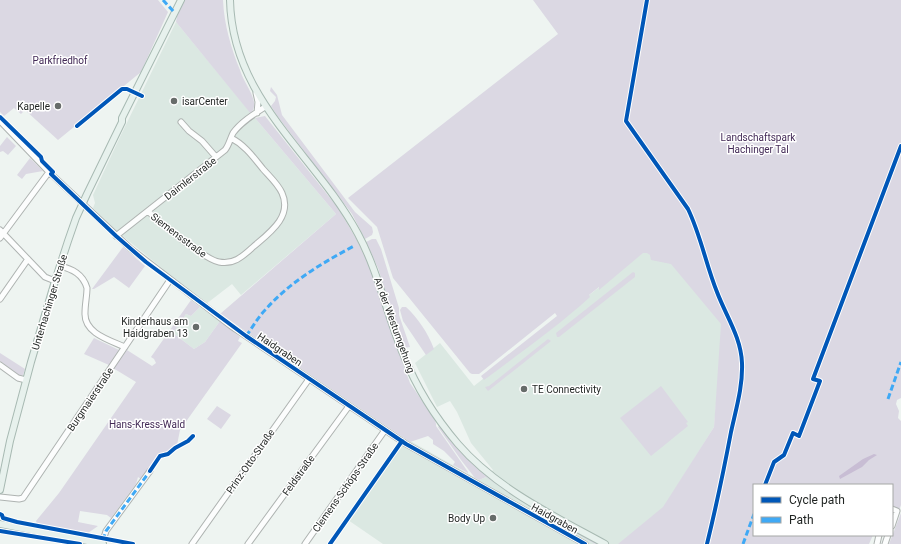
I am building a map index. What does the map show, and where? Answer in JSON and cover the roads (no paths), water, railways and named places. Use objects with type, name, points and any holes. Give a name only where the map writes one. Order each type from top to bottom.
[{"type":"main road","name":"An der Westumgehung","points":[[230,0],[230,11],[238,44],[249,78],[265,107],[341,206],[358,233],[374,268],[404,355],[423,396],[441,423],[468,455],[490,474],[532,502],[605,544]]},
{"type":"main road","name":"Unterhachinger Straße","points":[[0,490],[3,459],[55,281],[76,220],[82,204],[122,122],[125,119],[179,3]]},
{"type":"main road","points":[[0,524],[103,544]]},
{"type":"street","points":[[256,92],[258,102],[257,113]]},
{"type":"street","name":"Daimlerstraße","points":[[116,236],[225,150],[237,129],[265,107]]},
{"type":"street","name":"Haidgraben","points":[[0,121],[49,172],[136,254],[241,333],[385,430],[432,459],[585,544]]},
{"type":"street","points":[[181,122],[189,131],[202,141],[216,157]]},
{"type":"street","name":"Siemensstraße","points":[[148,211],[214,261],[223,263],[232,262],[243,256],[279,224],[283,215],[284,200],[279,188],[246,148],[231,138]]},
{"type":"street","points":[[0,238],[2,231],[49,172]]},
{"type":"street","points":[[2,231],[45,277],[55,281]]},
{"type":"street","points":[[0,299],[28,259]]},
{"type":"street","points":[[60,266],[76,272],[81,276],[85,283],[87,288],[85,318],[90,329],[97,334],[125,347]]},
{"type":"street","name":"Burgmaierstraße","points":[[0,497],[22,498],[170,280]]},
{"type":"street","points":[[0,365],[18,378],[26,380]]},
{"type":"street","name":"Prinz-Otto-Straße","points":[[192,544],[309,379]]},
{"type":"street","name":"Feldstraße","points":[[248,544],[349,406]]},
{"type":"street","name":"Clemens-Schöps-Straße","points":[[304,544],[385,430]]},
{"type":"street","points":[[103,544],[106,531],[150,471]]},
{"type":"street","points":[[893,510],[897,512],[893,523]]},
{"type":"place","name":"isarCenter","points":[[174,101]]},
{"type":"place","name":"Kapelle","points":[[58,106]]},
{"type":"place","name":"Kinderhaus am Haidgraben 13","points":[[196,327]]},
{"type":"place","name":"TE Connectivity","points":[[524,389]]},
{"type":"place","name":"Body Up","points":[[493,518]]},
{"type":"park label","name":"Parkfriedhof","points":[[60,60]]},
{"type":"park label","name":"Landschaftspark Hachinger Tal","points":[[758,142]]},
{"type":"park label","name":"Hans-Kress-Wald","points":[[147,424]]}]
